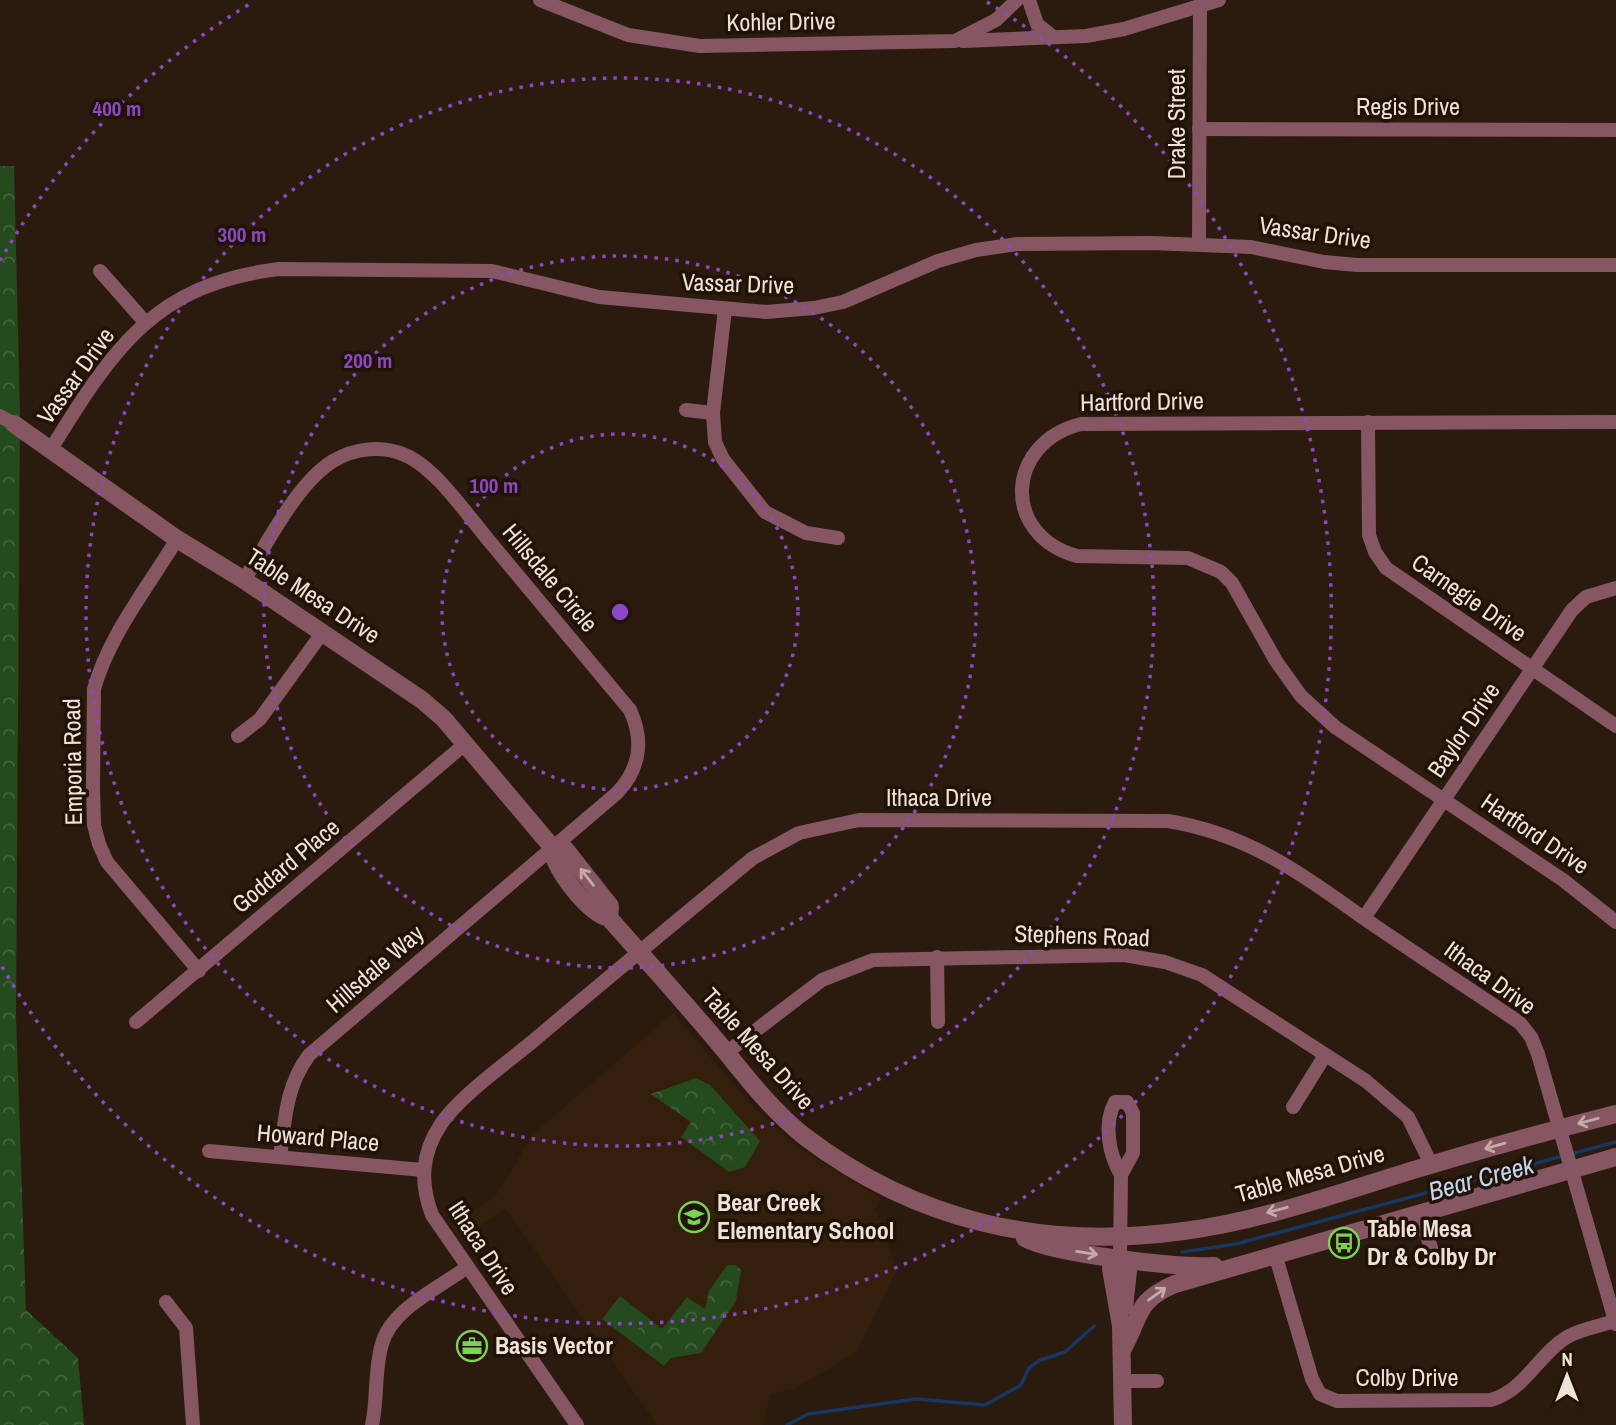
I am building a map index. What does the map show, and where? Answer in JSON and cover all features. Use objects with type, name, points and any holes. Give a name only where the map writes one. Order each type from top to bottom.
[{"type":"street","name":"Kohler Drive","points":[[540,0],[628,35],[700,46],[955,41],[996,20],[1017,0]]},
{"type":"street","points":[[1029,0],[1037,23],[1053,37]]},
{"type":"street","points":[[955,41],[1053,37],[1124,29],[1219,0]]},
{"type":"street","name":"Drake Street","points":[[1199,244],[1200,5]]},
{"type":"street","name":"Regis Drive","points":[[1199,130],[1616,130]]},
{"type":"street","name":"Vassar Drive","points":[[51,449],[104,367],[145,322],[168,304],[213,282],[245,273],[279,268],[492,271],[599,297],[766,312],[814,309],[844,302],[938,261],[976,250],[1018,244],[1199,244],[1251,247],[1324,262],[1357,265],[1616,265]]},
{"type":"street","points":[[100,271],[145,322]]},
{"type":"street","points":[[725,309],[713,413],[715,442],[723,459],[765,512],[806,533],[838,538]]},
{"type":"street","points":[[687,410],[713,413]]},
{"type":"street","name":"Table Mesa Drive","points":[[7,420],[177,539],[323,632],[444,719],[552,847],[552,860],[597,915],[609,918],[639,951],[750,1084],[790,1124],[855,1171],[889,1190],[936,1210],[1010,1230],[1121,1236],[1184,1231],[1235,1220],[1431,1164],[1562,1135],[1616,1114]]},
{"type":"street","name":"Carnegie Drive","points":[[1368,422],[1369,535],[1375,552],[1396,577],[1616,726]]},
{"type":"street","name":"Hartford Drive","points":[[1616,422],[1081,424],[1062,429],[1046,439],[1033,453],[1024,471],[1021,491],[1024,511],[1033,528],[1046,543],[1063,552],[1077,556],[1188,558],[1221,572],[1232,583],[1276,661],[1301,696],[1354,740],[1563,880],[1616,922]]},
{"type":"street","name":"Hillsdale Circle","points":[[244,580],[313,477],[332,462],[365,449],[386,449],[405,455],[422,465],[630,710],[638,726],[640,744],[635,767],[626,783],[552,847]]},
{"type":"street","name":"Emporia Road","points":[[177,539],[109,649],[98,676],[94,690],[94,825],[107,862],[199,971]]},
{"type":"street","name":"Baylor Drive","points":[[1364,918],[1572,610],[1586,597],[1616,588]]},
{"type":"street","points":[[238,736],[260,719],[323,632]]},
{"type":"street","name":"Goddard Place","points":[[136,1022],[465,744]]},
{"type":"street","name":"Ithaca Drive","points":[[577,1425],[466,1268],[432,1215],[425,1195],[423,1170],[429,1147],[447,1116],[639,951],[753,858],[799,833],[859,820],[1168,821],[1204,827],[1231,836],[1279,860],[1520,1023],[1531,1037],[1616,1323]]},
{"type":"street","name":"Hillsdale Way","points":[[280,1157],[288,1094],[297,1072],[309,1055],[552,847]]},
{"type":"street","name":"Stephens Road","points":[[726,1053],[822,980],[873,960],[1124,955],[1166,961],[1202,975],[1324,1057],[1366,1081],[1408,1117],[1431,1164]]},
{"type":"street","points":[[937,957],[938,1022]]},
{"type":"street","points":[[1293,1107],[1324,1057]]},
{"type":"street","name":"Howard Place","points":[[209,1152],[423,1170]]},
{"type":"street","name":"Table Mesa Drive","points":[[1122,1350],[1139,1309],[1154,1295],[1175,1284],[1419,1214],[1570,1164],[1616,1157]]},
{"type":"street","points":[[1121,1175],[1120,1257],[1111,1269],[1121,1326],[1123,1425]]},
{"type":"street","points":[[1419,1214],[1433,1253]]},
{"type":"street","name":"Table Mesa Drive","points":[[1010,1230],[1037,1245],[1203,1266],[1240,1264]]},
{"type":"street","name":"Colby Drive","points":[[1276,1254],[1312,1379],[1320,1394],[1337,1401],[1494,1400],[1504,1396],[1527,1378],[1566,1338],[1616,1323]]},
{"type":"street","points":[[372,1425],[382,1343],[389,1328],[401,1314],[466,1268]]},
{"type":"street","points":[[166,1302],[186,1328],[193,1425]]},
{"type":"street","points":[[1122,1381],[1157,1381]]},
{"type":"shaded area","name":"Bear Creek Elementary School","points":[[673,1013],[748,1101],[796,1146],[882,1199],[875,1208],[897,1270],[857,1352],[796,1388],[770,1394],[763,1425],[657,1425],[506,1209],[459,1238],[451,1225],[495,1197],[533,1134]]},
{"type":"green space","points":[[0,166],[14,166],[20,413],[16,1016],[26,1310],[78,1358],[84,1425],[0,1425]]},
{"type":"green space","points":[[696,1078],[710,1085],[760,1141],[745,1167],[729,1172],[681,1137],[691,1122],[651,1094]]},
{"type":"green space","points":[[727,1265],[736,1265],[741,1270],[736,1301],[701,1353],[671,1358],[664,1366],[602,1319],[620,1296],[662,1329],[687,1297],[705,1309],[709,1291]]},
{"type":"green space","points":[[618,1300],[645,1320],[632,1337],[605,1318]]},
{"type":"waterway","name":"Bear Creek","points":[[1571,1154],[1616,1142]]},
{"type":"waterway","name":"Bear Creek","points":[[1182,1252],[1236,1244],[1563,1156]]},
{"type":"waterway","name":"Bear Creek","points":[[787,1425],[808,1414],[916,1399],[985,1405],[1021,1385],[1029,1368],[1040,1360],[1065,1352],[1094,1326]]},
{"type":"place","name":"Bear Creek Elementary School","points":[[694,1217]]},
{"type":"place","name":"Table Mesa Dr & Colby Dr","points":[[1344,1243]]},
{"type":"place","name":"Basis Vector","points":[[472,1346]]}]
